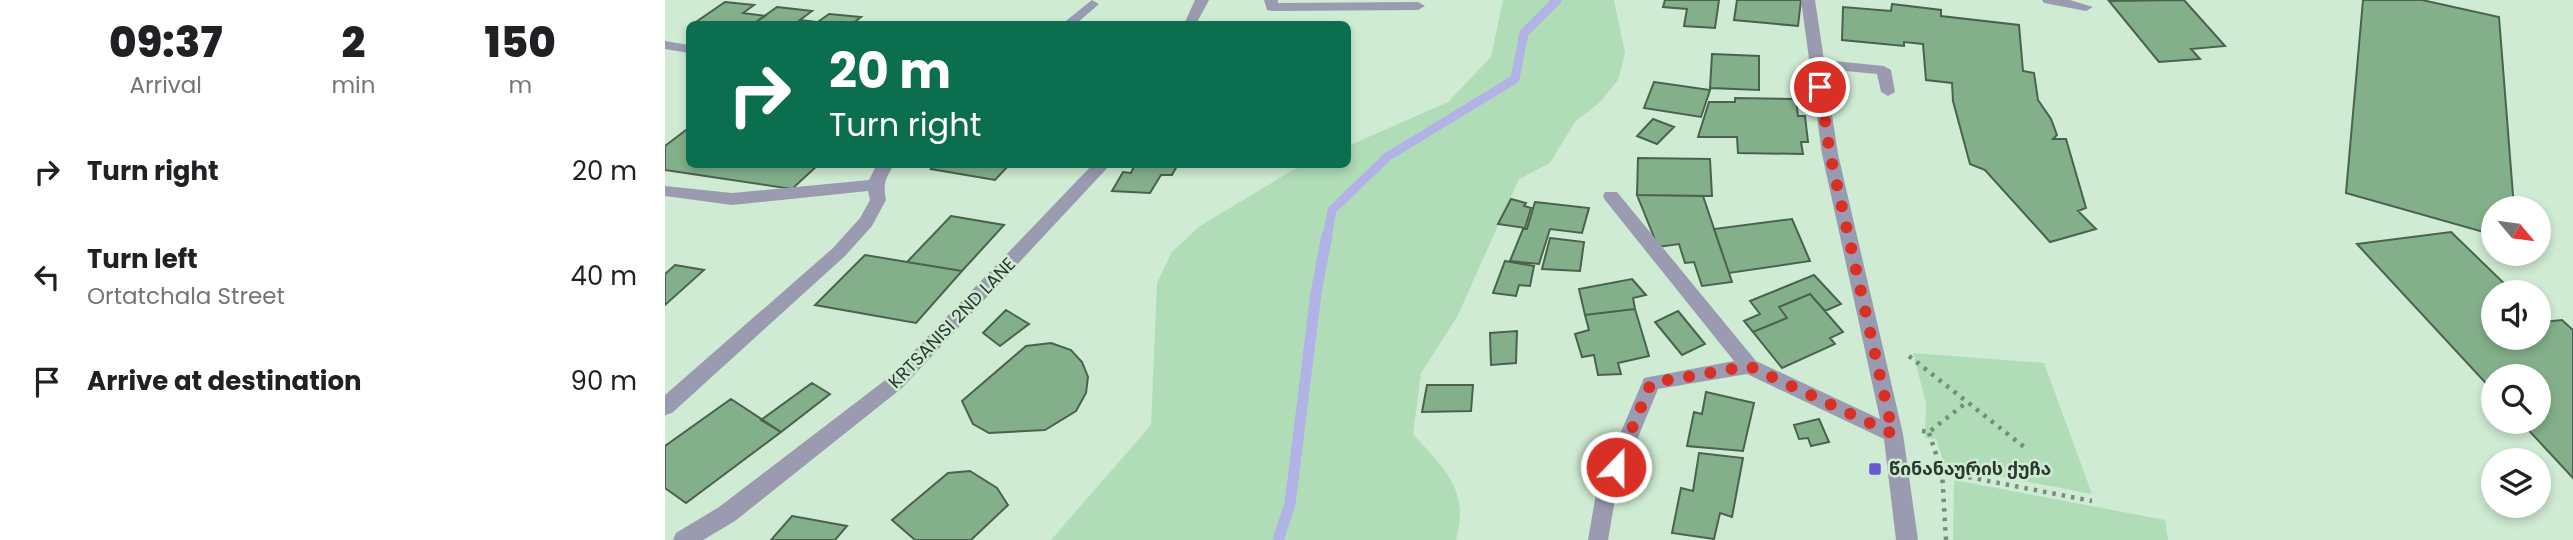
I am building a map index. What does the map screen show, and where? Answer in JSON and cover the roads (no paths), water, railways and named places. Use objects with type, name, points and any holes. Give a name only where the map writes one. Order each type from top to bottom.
[{"type":"street","points":[[1192,21],[1202,0]]},
{"type":"street","points":[[1271,0],[1272,7],[1418,6]]},
{"type":"street","points":[[1808,0],[1830,154],[1893,434],[1907,540]]},
{"type":"street","points":[[2049,0],[2086,7]]},
{"type":"street","points":[[1072,21],[1093,4]]},
{"type":"street","points":[[665,45],[686,48]]},
{"type":"street","points":[[1817,64],[1884,70],[1888,92]]},
{"type":"street","points":[[665,407],[839,252],[866,222],[878,200],[875,185],[883,168]]},
{"type":"street","name":"KRTSANISI 2ND LANE","points":[[684,540],[727,513],[895,383],[1099,168]]},
{"type":"street","points":[[665,191],[732,199],[875,185]]},
{"type":"street","points":[[1611,196],[1749,366],[1893,434]]},
{"type":"street","points":[[1598,538],[1607,488],[1651,383],[1749,366]]},
{"type":"waterway","points":[[1327,237],[1332,210],[1387,157],[1515,79],[1524,33],[1557,0]]},
{"type":"waterway","points":[[1278,540],[1290,504],[1316,293],[1327,235]]},
{"type":"place","name":"წინანაურის ქუჩა","points":[[1875,469]]}]
